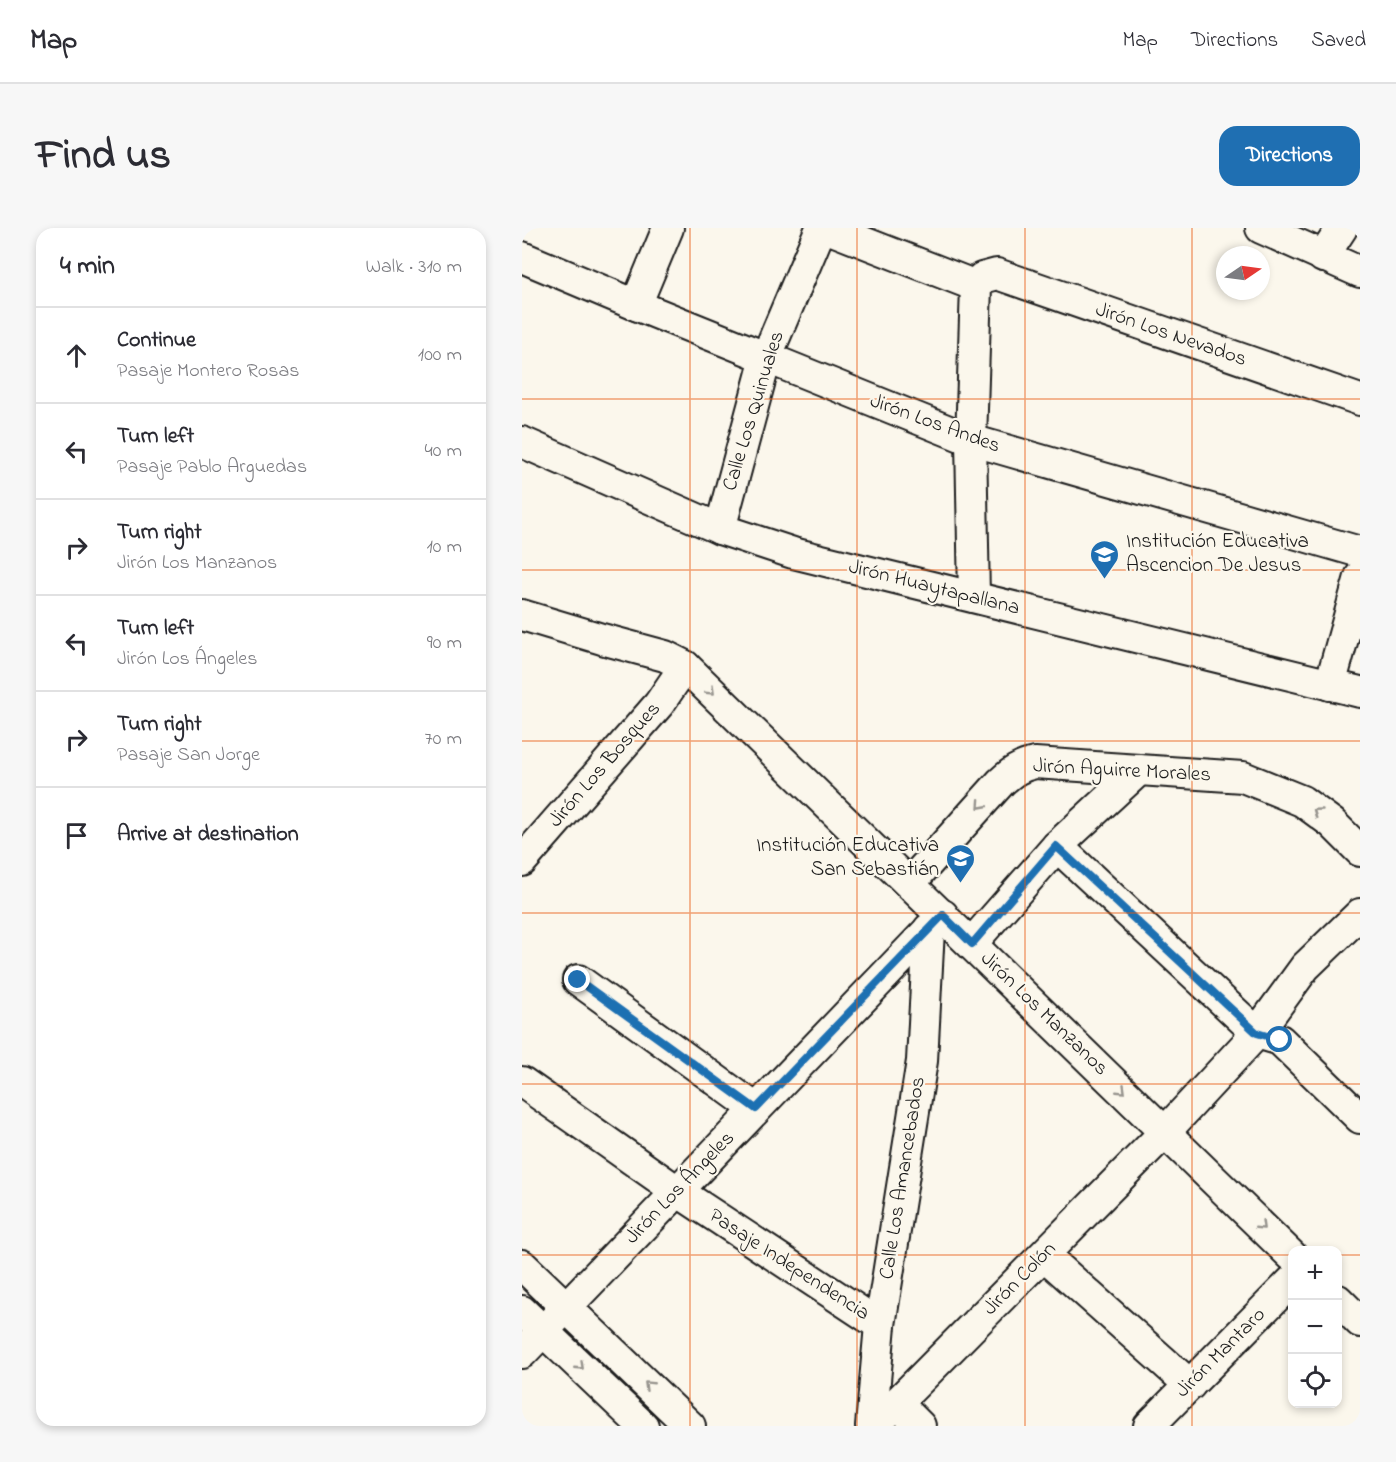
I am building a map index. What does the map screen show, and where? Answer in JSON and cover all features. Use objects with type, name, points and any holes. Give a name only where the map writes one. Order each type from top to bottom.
[{"type":"street","points":[[636,305],[668,228]]},
{"type":"street","name":"Calle Los Quinuales","points":[[720,529],[766,358],[821,228]]},
{"type":"street","points":[[827,228],[979,282],[971,440],[974,597]]},
{"type":"street","points":[[1261,228],[1308,244],[1360,272]]},
{"type":"street","points":[[1308,244],[1342,228]]},
{"type":"street","name":"Jirón Los Andes","points":[[522,257],[971,440],[1360,552]]},
{"type":"street","name":"Jirón Los Nevados","points":[[979,282],[997,274],[1360,400]]},
{"type":"street","name":"Jirón Huaytapallana","points":[[522,442],[720,529],[793,553],[1360,692]]},
{"type":"street","points":[[1330,685],[1360,577]]},
{"type":"street","name":"Jirón Los Manzanos","points":[[523,616],[675,661],[910,883],[936,922],[972,944],[1288,1251]]},
{"type":"street","name":"Jirón Los Bosques","points":[[522,861],[659,704],[675,661]]},
{"type":"street","name":"Jirón Aguirre Morales","points":[[910,883],[1001,782],[1014,770],[1023,765],[1035,763],[1243,777],[1271,787],[1309,807],[1332,823],[1360,851]]},
{"type":"street","points":[[972,944],[1056,846],[1139,770]]},
{"type":"street","points":[[1056,846],[1257,1033],[1280,1040],[1360,1118]]},
{"type":"street","name":"Jirón Colón","points":[[872,1426],[1166,1132],[1257,1033],[1305,967],[1360,914]]},
{"type":"street","name":"Jirón Los Ángeles","points":[[522,1353],[532,1321],[566,1307],[936,922]]},
{"type":"street","name":"Calle Los Amancebados","points":[[872,1426],[880,1325],[922,1061],[936,922]]},
{"type":"street","points":[[578,980],[756,1109]]},
{"type":"street","name":"Pasaje Independencia","points":[[522,1082],[677,1191],[880,1325]]},
{"type":"street","points":[[1044,1255],[1190,1385]]},
{"type":"street","points":[[522,1264],[690,1426]]},
{"type":"street","name":"Jirón Mantaro","points":[[1149,1426],[1288,1286]]},
{"type":"street","points":[[1342,1304],[1360,1322]]},
{"type":"street","points":[[532,1321],[643,1426]]},
{"type":"street","points":[[897,1403],[920,1426]]},
{"type":"place","name":"Institución Educativa Ascencion De Jesus","points":[[1105,580]]},
{"type":"place","name":"Institución Educativa San Sebastián","points":[[960,884]]},
{"type":"route","points":[[578,980],[756,1109],[943,915],[972,944],[1056,846],[1257,1033],[1280,1040]]}]
